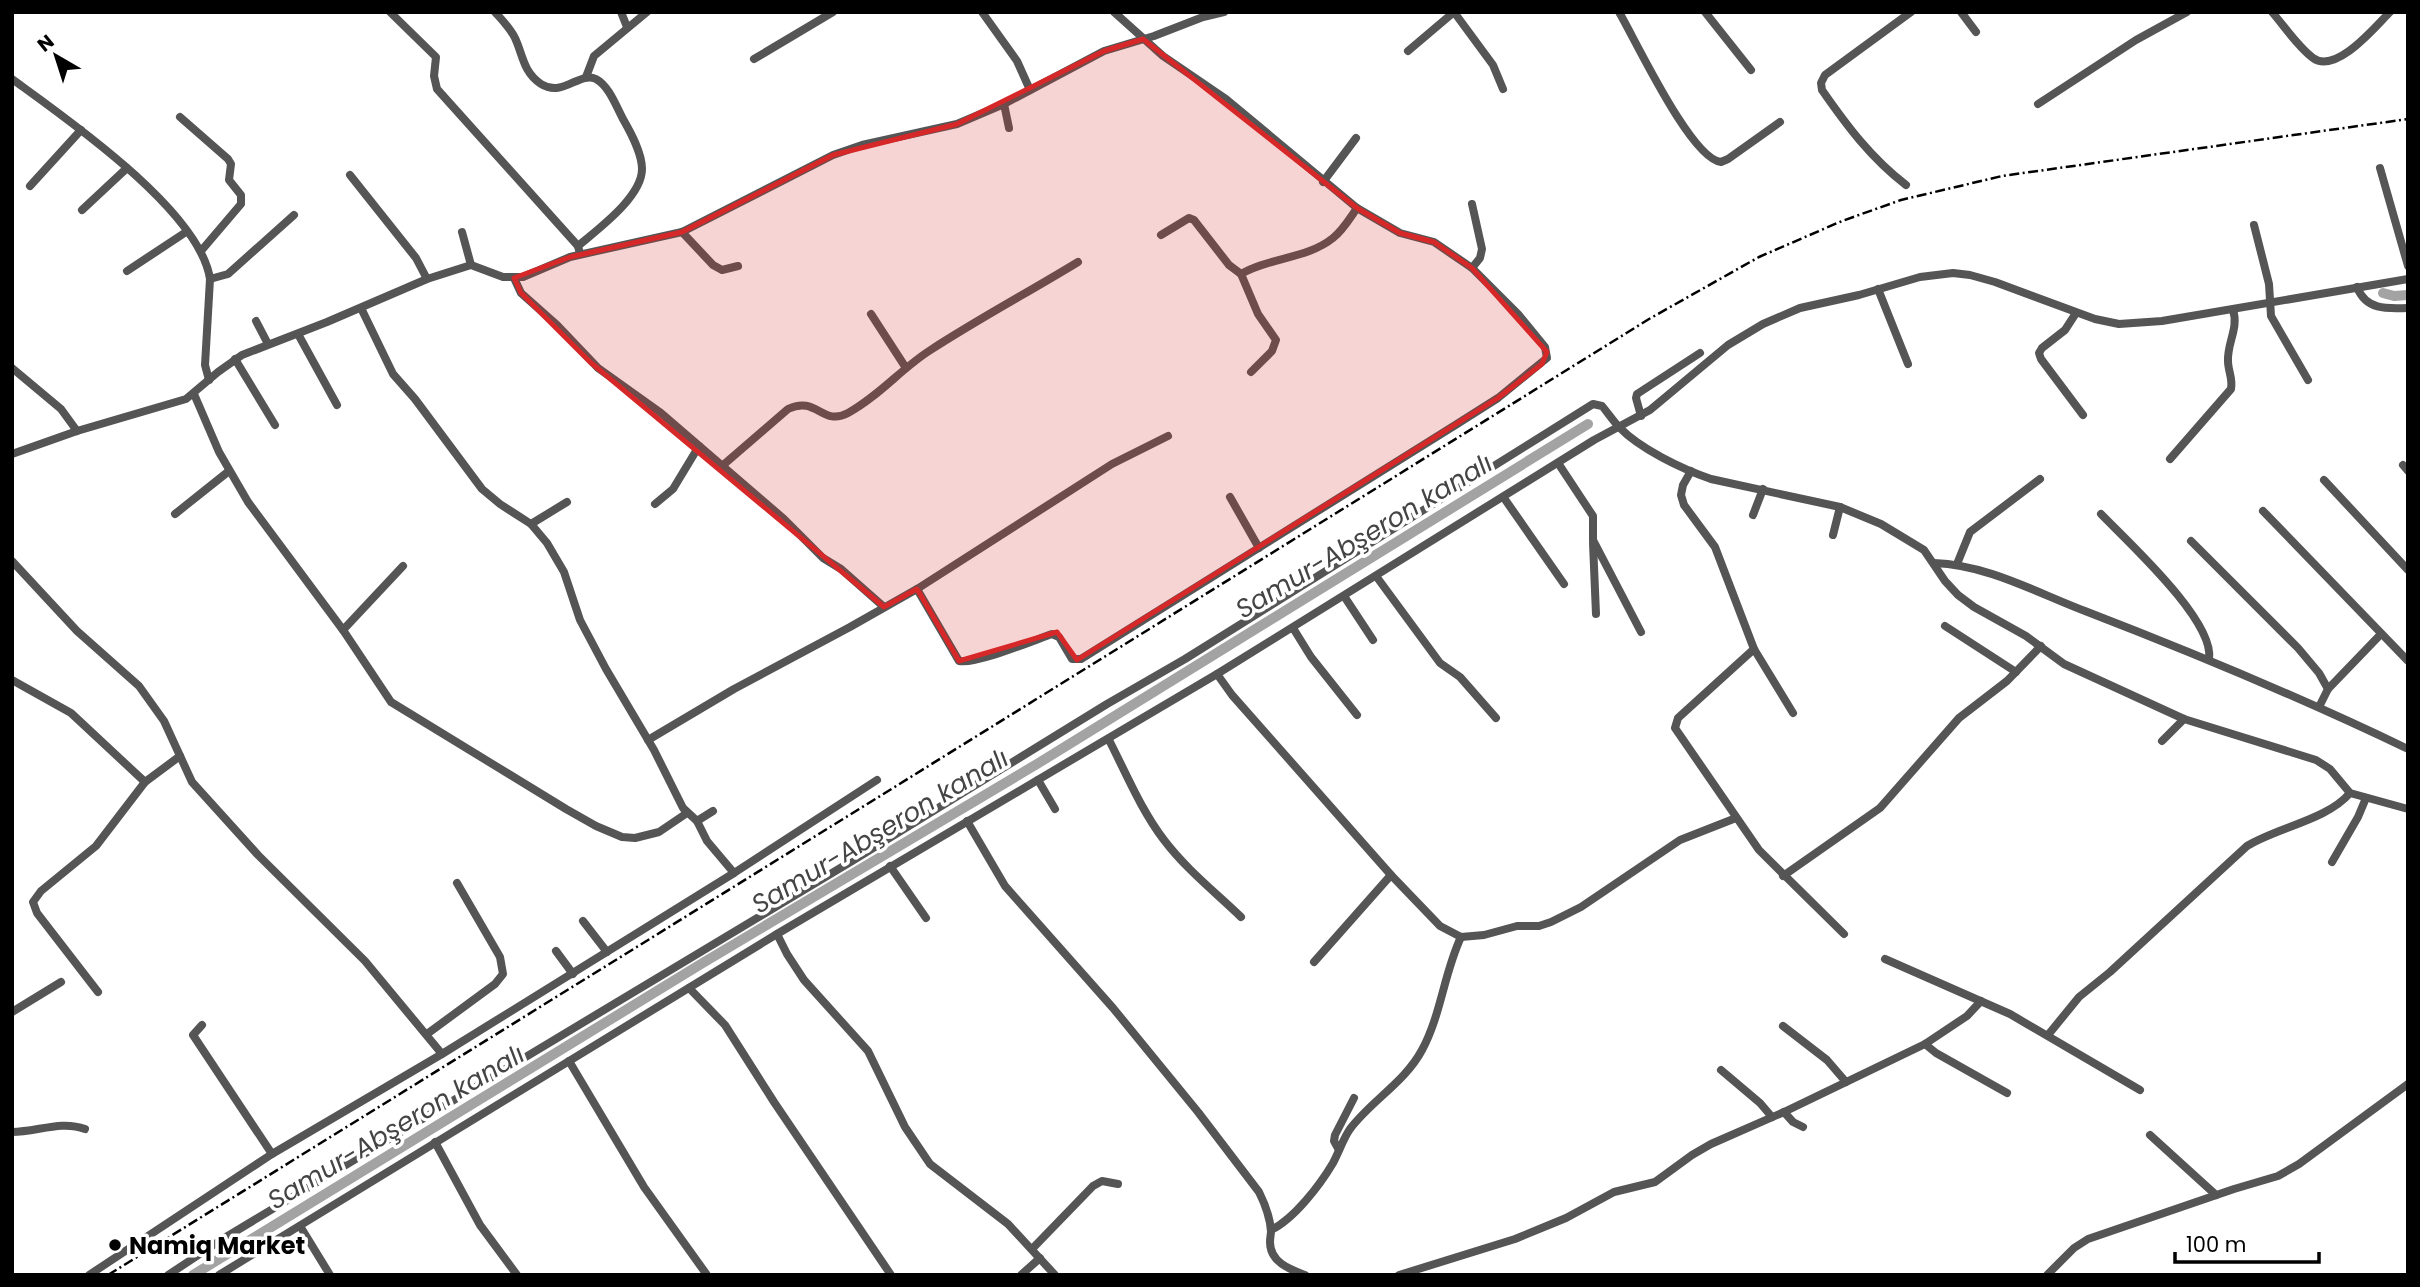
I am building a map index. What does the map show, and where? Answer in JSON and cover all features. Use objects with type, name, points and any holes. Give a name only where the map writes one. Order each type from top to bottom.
[{"type":"street","points":[[390,12],[436,57],[434,76],[437,89],[579,250]]},
{"type":"street","points":[[495,12],[514,36],[528,72],[543,86],[565,87],[586,77],[595,78],[609,93],[628,128],[642,167],[637,187],[628,199],[579,250]]},
{"type":"street","points":[[621,12],[627,27]]},
{"type":"street","points":[[586,77],[594,56],[648,12]]},
{"type":"street","points":[[754,59],[833,12]]},
{"type":"street","points":[[982,12],[1017,61],[1030,90]]},
{"type":"street","points":[[917,589],[959,661],[984,657],[1052,634],[1059,637],[1069,656],[1077,660],[1498,398],[1547,358],[1545,346],[1518,314],[1472,268],[1434,242],[1400,233],[1357,208],[1216,92],[1143,39],[1114,12]]},
{"type":"street","points":[[12,454],[77,431],[178,402],[194,394],[236,359],[427,279],[471,265],[514,278],[523,277],[579,250],[681,232],[833,155],[862,145],[957,124],[1004,104],[1104,51],[1224,12]]},
{"type":"street","points":[[1408,51],[1454,12],[1486,54],[1503,89]]},
{"type":"street","points":[[1619,12],[1685,131],[1711,159],[1721,162],[1727,159],[1780,122]]},
{"type":"street","points":[[1705,12],[1751,69]]},
{"type":"street","points":[[1906,185],[1882,166],[1853,134],[1822,90],[1821,83],[1825,75],[1911,12]]},
{"type":"street","points":[[1961,12],[1976,32]]},
{"type":"street","points":[[2038,104],[2136,40],[2187,12]]},
{"type":"street","points":[[2272,12],[2313,58],[2325,62],[2340,57],[2358,44],[2390,12]]},
{"type":"street","points":[[12,79],[81,130],[152,191],[201,251],[210,279],[205,365],[209,380]]},
{"type":"street","points":[[1004,104],[1009,128]]},
{"type":"street","points":[[180,117],[229,159],[229,180],[241,195],[240,204],[201,251]]},
{"type":"street","points":[[30,186],[81,130]]},
{"type":"street","points":[[1324,182],[1356,138]]},
{"type":"street","points":[[2380,168],[2408,266]]},
{"type":"street","points":[[82,210],[127,169]]},
{"type":"street","points":[[350,175],[416,258],[427,279]]},
{"type":"street","points":[[1472,204],[1482,249],[1480,258],[1472,268]]},
{"type":"street","points":[[1241,274],[1254,267],[1324,244],[1341,230],[1357,208]]},
{"type":"street","points":[[210,279],[228,274],[294,215]]},
{"type":"street","points":[[1161,235],[1189,218],[1194,220],[1229,265],[1241,274],[1258,314],[1276,340],[1272,351],[1251,372]]},
{"type":"street","points":[[2254,225],[2269,284],[2271,316],[2308,380]]},
{"type":"street","points":[[127,271],[186,232]]},
{"type":"street","points":[[462,232],[471,265]]},
{"type":"street","points":[[681,232],[713,265],[722,270],[738,266]]},
{"type":"street","points":[[722,466],[788,409],[798,404],[807,404],[829,417],[847,414],[890,384],[928,351],[1078,262]]},
{"type":"street","points":[[219,1275],[777,934],[1109,740],[1558,463],[1641,416],[1672,394],[1728,345],[1763,324],[1800,308],[1842,300],[1920,276],[1953,273],[1995,282],[2076,313],[2119,324],[2162,321],[2233,310],[2408,279]]},
{"type":"street","points":[[514,278],[521,293],[556,325],[590,362],[649,403],[784,519],[823,558],[841,569],[884,607]]},
{"type":"street","points":[[2357,287],[2366,302],[2375,307],[2408,308]]},
{"type":"street","points":[[1878,289],[1908,364]]},
{"type":"street","points":[[361,308],[393,374],[482,489],[531,524],[557,559],[580,621],[687,813],[697,821],[707,841],[734,873]]},
{"type":"street","points":[[2170,459],[2231,389],[2232,380],[2227,363],[2236,318],[2233,310]]},
{"type":"street","points":[[2076,313],[2070,324],[2039,353],[2082,415]]},
{"type":"street","points":[[871,314],[906,368]]},
{"type":"street","points":[[256,321],[268,344]]},
{"type":"street","points":[[298,334],[337,405]]},
{"type":"street","points":[[1641,416],[1637,394],[1700,353]]},
{"type":"street","points":[[236,359],[275,425]]},
{"type":"street","points":[[12,368],[61,409],[77,431]]},
{"type":"street","points":[[194,394],[229,471],[248,502],[343,630],[391,702],[596,826],[622,836],[635,838],[659,832],[687,813]]},
{"type":"street","points":[[168,1275],[221,1240],[852,861],[1116,698],[1185,659],[1594,404],[1602,405],[1620,428],[1640,443],[1691,471],[1711,479],[1840,507],[1894,530],[1924,550],[1944,581],[1958,595],[2026,636],[2064,664],[2184,719],[2316,760],[2330,769],[2350,793],[2408,809]]},
{"type":"street","points":[[648,740],[744,682],[917,589],[1101,470],[1168,436]]},
{"type":"street","points":[[655,504],[673,489],[699,446]]},
{"type":"street","points":[[1558,463],[1592,516],[1597,614]]},
{"type":"street","points":[[175,514],[229,471]]},
{"type":"street","points":[[1691,471],[1683,485],[1681,495],[1684,505],[1722,560],[1754,649],[1793,713]]},
{"type":"street","points":[[1957,564],[1970,532],[2040,479]]},
{"type":"street","points":[[2323,480],[2408,570]]},
{"type":"street","points":[[1753,515],[1763,489]]},
{"type":"street","points":[[1230,497],[1259,548]]},
{"type":"street","points":[[1504,498],[1564,584]]},
{"type":"street","points":[[531,524],[567,502]]},
{"type":"street","points":[[1833,535],[1840,507]]},
{"type":"street","points":[[2263,511],[2408,661]]},
{"type":"street","points":[[2101,514],[2189,610],[2202,629],[2208,644],[2209,659]]},
{"type":"street","points":[[1593,540],[1641,632]]},
{"type":"street","points":[[2191,541],[2298,649],[2319,673],[2328,689]]},
{"type":"street","points":[[12,561],[77,631],[139,686],[164,721],[192,782],[238,835],[365,961],[442,1054]]},
{"type":"street","points":[[1934,563],[1957,564],[2016,581],[2071,606],[2209,659],[2408,749]]},
{"type":"street","points":[[343,630],[403,566]]},
{"type":"street","points":[[1376,576],[1440,663],[1460,677],[1496,718]]},
{"type":"street","points":[[1344,596],[1373,640]]},
{"type":"street","points":[[1945,626],[2015,672]]},
{"type":"street","points":[[1293,628],[1311,657],[1357,715]]},
{"type":"street","points":[[2319,707],[2328,689],[2381,634]]},
{"type":"street","points":[[1783,876],[1880,808],[1959,718],[2015,672],[2041,646]]},
{"type":"street","points":[[1754,649],[1675,723],[1678,734],[1759,850],[1844,934]]},
{"type":"street","points":[[1217,674],[1232,695],[1391,875],[1440,926],[1461,937],[1551,922],[1581,907],[1681,840],[1736,818]]},
{"type":"street","points":[[13,683],[71,713],[145,782]]},
{"type":"street","points":[[2162,740],[2184,719]]},
{"type":"street","points":[[1109,740],[1150,821],[1162,838],[1178,858],[1241,917]]},
{"type":"street","points":[[99,992],[37,912],[33,902],[41,891],[96,846],[145,782],[180,756]]},
{"type":"street","points":[[89,1275],[272,1154],[573,974],[877,780]]},
{"type":"street","points":[[1038,780],[1055,809]]},
{"type":"street","points":[[2048,1035],[2079,997],[2110,972],[2247,846],[2261,837],[2332,808],[2350,793]]},
{"type":"street","points":[[2332,862],[2366,798]]},
{"type":"street","points":[[697,821],[713,811]]},
{"type":"street","points":[[967,821],[1005,886],[1113,1008],[1259,1192],[1265,1204],[1271,1230],[1271,1252],[1281,1265],[1305,1275]]},
{"type":"street","points":[[890,866],[926,918]]},
{"type":"street","points":[[1314,962],[1391,875]]},
{"type":"street","points":[[427,1034],[495,984],[503,974],[500,957],[457,883]]},
{"type":"street","points":[[583,921],[607,952]]},
{"type":"street","points":[[777,934],[804,980],[868,1051],[905,1128],[930,1164],[996,1213],[1055,1275]]},
{"type":"street","points":[[1271,1230],[1293,1213],[1325,1176],[1348,1132],[1409,1069],[1422,1051],[1429,1036],[1452,956],[1461,937]]},
{"type":"street","points":[[556,951],[573,974]]},
{"type":"street","points":[[1885,958],[2010,1014],[2140,1090]]},
{"type":"street","points":[[12,1012],[61,982]]},
{"type":"street","points":[[689,988],[725,1025],[891,1275]]},
{"type":"street","points":[[1399,1275],[1515,1239],[1566,1218],[1614,1192],[1655,1182],[1692,1154],[1924,1044],[1967,1016],[1981,1001]]},
{"type":"street","points":[[202,1025],[193,1035],[272,1154]]},
{"type":"street","points":[[1783,1026],[1827,1060],[1846,1082]]},
{"type":"street","points":[[1924,1044],[1936,1054],[2007,1093]]},
{"type":"street","points":[[569,1060],[644,1187],[707,1275]]},
{"type":"street","points":[[1721,1070],[1760,1103],[1772,1117]]},
{"type":"street","points":[[2047,1275],[2074,1248],[2088,1239],[2216,1195],[2263,1182],[2288,1171],[2408,1084]]},
{"type":"street","points":[[1339,1150],[1334,1141],[1338,1124],[1354,1098]]},
{"type":"street","points":[[1784,1112],[1793,1122],[1803,1127]]},
{"type":"street","points":[[12,1132],[60,1125],[85,1129]]},
{"type":"street","points":[[2150,1135],[2216,1195]]},
{"type":"street","points":[[435,1142],[480,1225],[517,1275]]},
{"type":"street","points":[[1032,1249],[1093,1186],[1102,1181],[1118,1184]]},
{"type":"street","points":[[300,1226],[330,1275]]},
{"type":"street","points":[[1021,1275],[1040,1258]]},
{"type":"highlighted area","points":[[1143,39],[1357,208],[1400,233],[1434,242],[1472,268],[1547,352],[1542,364],[1498,398],[1077,660],[1057,632],[959,661],[917,589],[884,607],[590,362],[521,293],[514,278],[570,257],[682,232],[833,155],[957,124],[1104,51]]},
{"type":"waterway","name":"Samur-Abşeron kanalı","points":[[2383,293],[2394,296],[2408,295]]},
{"type":"waterway","name":"Samur-Abşeron kanalı","points":[[193,1275],[701,964],[1037,764],[1588,424]]},
{"type":"railway","points":[[108,1275],[1649,319],[1759,257],[1842,221],[1901,200],[2002,176],[2408,119]]},
{"type":"place","name":"Namiq Market","points":[[115,1245]]}]
